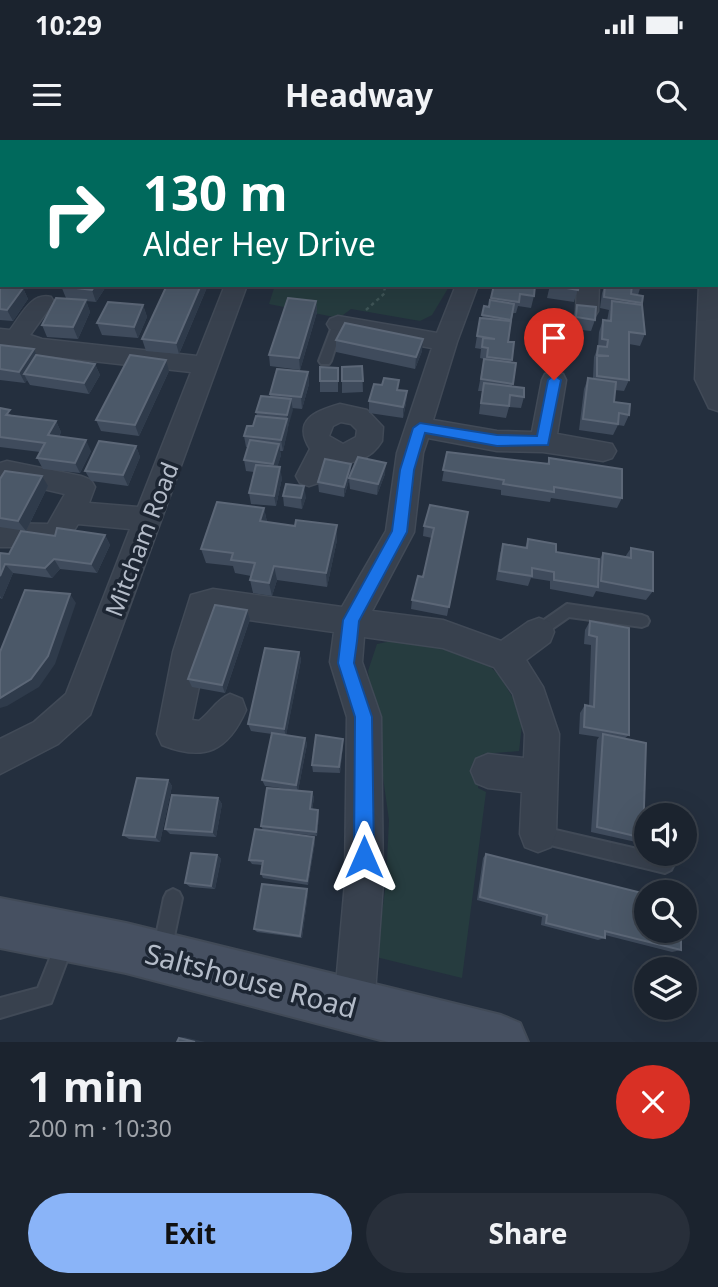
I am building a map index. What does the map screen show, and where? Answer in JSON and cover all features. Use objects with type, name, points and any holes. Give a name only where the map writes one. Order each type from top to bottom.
[{"type":"main road","name":"Saltshouse Road","points":[[0,923],[68,934],[161,956],[354,1007],[445,1036],[501,1042]]},
{"type":"street","name":"Mitcham Road","points":[[0,757],[46,733],[78,704],[235,287]]},
{"type":"street","points":[[354,1007],[365,883],[363,717],[346,663],[351,620],[400,532],[415,440],[445,342],[466,287]]},
{"type":"street","points":[[587,311],[588,287]]},
{"type":"street","points":[[710,287],[713,331],[707,379],[718,402]]},
{"type":"street","points":[[43,302],[8,337],[50,349],[65,361],[91,365],[111,355],[206,365]]},
{"type":"street","points":[[348,326],[445,342]]},
{"type":"street","points":[[543,442],[554,380]]},
{"type":"street","points":[[340,413],[358,416],[370,427],[369,441],[365,447],[349,454],[323,449],[315,437],[315,430],[323,419],[340,413]]},
{"type":"street","points":[[369,441],[543,442],[603,451]]},
{"type":"street","points":[[309,476],[323,449]]},
{"type":"street","points":[[7,471],[69,511],[147,519]]},
{"type":"street","points":[[0,535],[28,537],[69,511]]},
{"type":"street","points":[[230,710],[222,724],[204,738],[174,734],[178,702],[202,604],[223,601],[443,634],[505,657],[527,687],[542,734],[538,834]]},
{"type":"street","points":[[505,657],[539,632]]},
{"type":"street","points":[[488,771],[540,778]]},
{"type":"lane","points":[[325,361],[348,326]]},
{"type":"lane","points":[[539,632],[567,610],[642,621]]},
{"type":"lane","points":[[538,834],[634,857]]},
{"type":"lane","points":[[161,956],[173,898]]},
{"type":"lane","points":[[0,1008],[44,996],[68,934]]},
{"type":"path","points":[[348,326],[368,305],[385,293],[384,287]]},
{"type":"green space","points":[[274,287],[449,287],[432,315],[420,321],[351,309],[339,318],[269,304]]},
{"type":"green space","points":[[411,637],[480,657],[499,675],[518,706],[522,725],[519,751],[483,754],[478,788],[486,792],[462,978],[376,957],[386,883],[389,820],[368,671],[377,644]]},
{"type":"building","points":[[0,287],[23,288],[7,310],[0,309]]},
{"type":"building","points":[[69,287],[94,287],[92,290]]},
{"type":"building","points":[[166,287],[200,287],[176,343],[142,339]]},
{"type":"building","points":[[494,287],[535,287],[534,296],[520,294],[519,302],[491,298]]},
{"type":"building","points":[[605,287],[632,287],[631,294],[643,296],[642,303],[604,297]]},
{"type":"building","points":[[56,298],[86,300],[73,327],[42,325]]},
{"type":"building","points":[[288,298],[316,301],[299,358],[269,355]]},
{"type":"building","points":[[490,300],[514,304],[511,320],[482,315],[484,306],[489,307]]},
{"type":"building","points":[[612,301],[642,305],[645,334],[629,332],[629,380],[597,376],[597,356],[609,356],[597,355],[598,346],[607,347],[608,340],[602,339],[603,320],[611,321]]},
{"type":"building","points":[[108,302],[143,305],[134,327],[97,323]]},
{"type":"building","points":[[577,305],[596,307],[595,320],[576,317]]},
{"type":"building","points":[[480,318],[511,321],[508,342],[514,342],[512,360],[487,357],[488,348],[482,347],[483,338],[495,339],[477,336]]},
{"type":"building","points":[[345,323],[423,339],[416,357],[336,340]]},
{"type":"building","points":[[541,328],[570,331],[569,350],[540,347]]},
{"type":"building","points":[[0,345],[34,349],[19,372],[0,369]]},
{"type":"building","points":[[36,355],[95,364],[84,383],[24,374]]},
{"type":"building","points":[[130,355],[166,360],[135,425],[96,420]]},
{"type":"building","points":[[484,359],[516,363],[513,384],[481,379]]},
{"type":"building","points":[[362,366],[363,381],[342,381],[342,367]]},
{"type":"building","points":[[320,367],[338,368],[338,381],[320,381]]},
{"type":"building","points":[[277,369],[308,372],[301,397],[270,394]]},
{"type":"building","points":[[384,378],[399,380],[397,390],[407,391],[403,407],[369,401],[374,384],[382,385]]},
{"type":"building","points":[[588,378],[616,382],[614,402],[630,404],[629,415],[619,413],[618,424],[583,419]]},
{"type":"building","points":[[484,383],[524,388],[524,397],[510,395],[509,406],[481,403]]},
{"type":"building","points":[[261,396],[291,399],[287,415],[256,412]]},
{"type":"building","points":[[0,408],[10,410],[6,415],[56,421],[48,435],[86,440],[75,463],[37,458],[45,443],[0,437]]},
{"type":"building","points":[[256,416],[287,419],[281,440],[244,436],[247,426],[253,426]]},
{"type":"building","points":[[250,440],[279,444],[273,464],[244,460]]},
{"type":"building","points":[[99,441],[136,446],[123,475],[85,471]]},
{"type":"building","points":[[447,452],[549,464],[549,458],[622,469],[622,498],[554,487],[554,492],[443,470]]},
{"type":"building","points":[[358,457],[386,463],[378,484],[349,478]]},
{"type":"building","points":[[325,459],[351,464],[344,487],[318,482]]},
{"type":"building","points":[[256,465],[280,467],[274,496],[249,493]]},
{"type":"building","points":[[5,471],[42,476],[18,521],[0,518],[0,479]]},
{"type":"building","points":[[286,484],[304,486],[301,498],[283,496]]},
{"type":"building","points":[[217,502],[264,508],[260,521],[295,526],[296,520],[337,525],[326,573],[274,566],[269,583],[250,580],[255,563],[231,560],[233,553],[201,549]]},
{"type":"building","points":[[430,505],[468,512],[449,607],[412,600],[418,576],[423,577],[434,528],[424,526]]},
{"type":"building","points":[[57,528],[105,535],[91,564],[54,559],[45,568],[5,564],[0,576],[0,553],[9,554],[21,531],[55,536]]},
{"type":"building","points":[[528,539],[556,544],[556,552],[599,559],[598,587],[554,580],[554,572],[532,568],[532,576],[499,571],[503,544],[527,548]]},
{"type":"building","points":[[631,548],[653,552],[653,591],[601,581],[603,553],[631,558]]},
{"type":"building","points":[[25,590],[70,594],[48,656],[31,679],[0,698],[0,652]]},
{"type":"building","points":[[215,605],[247,610],[222,685],[188,679]]},
{"type":"building","points":[[590,621],[629,628],[629,735],[584,727],[585,705],[594,707],[597,637],[589,635]]},
{"type":"building","points":[[265,648],[299,652],[284,729],[248,724]]},
{"type":"building","points":[[272,733],[305,738],[296,785],[262,780]]},
{"type":"building","points":[[603,734],[646,743],[644,803],[634,803],[634,836],[597,827]]},
{"type":"building","points":[[316,735],[343,739],[339,767],[312,765]]},
{"type":"building","points":[[137,778],[168,780],[155,837],[123,835]]},
{"type":"building","points":[[267,788],[312,792],[310,809],[318,810],[316,832],[261,826]]},
{"type":"building","points":[[172,795],[218,798],[212,832],[165,829]]},
{"type":"building","points":[[255,829],[314,837],[307,881],[261,874],[263,861],[249,860]]},
{"type":"building","points":[[191,853],[217,855],[211,886],[185,883]]},
{"type":"building","points":[[486,854],[634,891],[634,938],[605,931],[605,938],[546,923],[547,915],[480,897]]},
{"type":"building","points":[[262,884],[307,889],[300,936],[254,929]]},
{"type":"building","points":[[653,943],[681,943],[681,950]]},
{"type":"building","points":[[179,1038],[195,1042],[177,1042]]},
{"type":"route","points":[[364,857],[363,717],[346,663],[351,620],[400,532],[410,453],[420,428],[497,441],[543,442],[554,380]]}]
